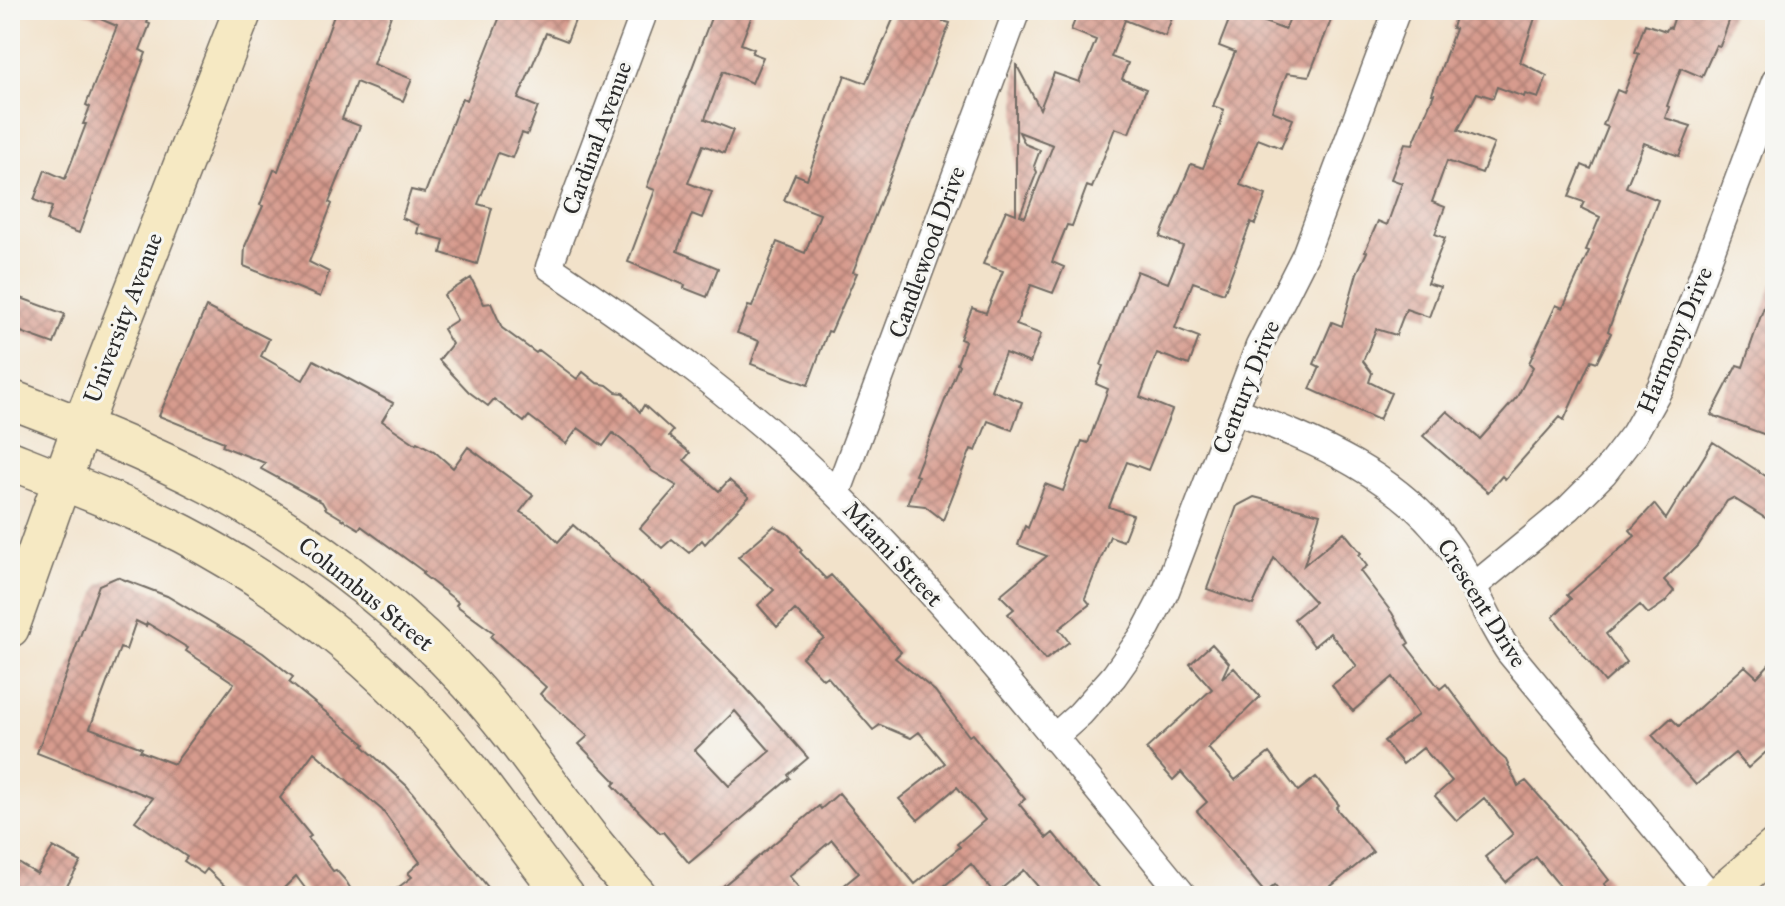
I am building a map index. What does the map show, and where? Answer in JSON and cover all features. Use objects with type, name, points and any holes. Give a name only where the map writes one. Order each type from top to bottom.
[{"type":"main road","name":"University Avenue","points":[[10,628],[61,480],[243,10]]},
{"type":"main road","name":"Columbus Street","points":[[10,399],[81,427],[209,485],[269,519],[340,567],[406,622],[468,682],[524,747],[588,836],[638,896]]},
{"type":"main road","points":[[10,460],[137,511],[228,560],[307,612],[427,720],[480,782],[565,896]]},
{"type":"main road","points":[[1719,896],[1775,848]]},
{"type":"street","name":"Cardinal Avenue","points":[[549,267],[645,10]]},
{"type":"street","name":"Candlewood Drive","points":[[837,494],[1017,10]]},
{"type":"street","name":"Century Drive","points":[[1053,738],[1080,714],[1114,676],[1143,635],[1166,591],[1259,346],[1305,255],[1397,10]]},
{"type":"street","name":"Harmony Drive","points":[[1473,587],[1569,508],[1604,473],[1634,434],[1661,386],[1775,81]]},
{"type":"street","name":"Miami Street","points":[[549,267],[628,319],[703,376],[765,427],[837,494],[903,560],[1184,896]]},
{"type":"street","name":"Crescent Drive","points":[[1235,410],[1313,440],[1359,465],[1399,492],[1429,521],[1453,551],[1491,626],[1509,652],[1711,896]]},
{"type":"building","points":[[79,10],[152,10],[140,50],[146,53],[79,233],[47,221],[52,207],[34,200],[45,170],[65,179],[86,124],[83,124],[90,107],[86,105],[117,26]]},
{"type":"building","points":[[336,10],[393,10],[373,64],[412,79],[403,101],[356,82],[342,119],[360,126],[309,262],[329,272],[320,297],[244,266],[245,246],[263,206],[260,205],[274,170],[278,171]]},
{"type":"building","points":[[511,10],[579,10],[567,41],[546,33],[518,99],[538,107],[527,135],[522,133],[512,158],[498,153],[478,204],[492,208],[477,264],[441,253],[444,240],[417,233],[419,225],[402,218],[411,190],[425,193],[462,98],[467,100],[501,14],[508,17]]},
{"type":"building","points":[[714,10],[754,10],[741,44],[763,57],[752,83],[723,71],[705,119],[733,130],[724,153],[703,145],[688,183],[712,192],[702,218],[692,214],[677,251],[718,268],[707,297],[628,262],[655,190],[647,187]]},
{"type":"building","points":[[897,10],[948,10],[943,21],[950,23],[853,272],[857,273],[831,332],[828,331],[808,385],[751,364],[759,341],[737,333],[748,306],[752,307],[777,242],[805,253],[820,214],[784,200],[795,174],[807,179],[845,75],[866,83]]},
{"type":"building","points":[[1079,10],[1175,10],[1165,36],[1125,20],[1111,57],[1128,63],[1122,79],[1146,89],[1129,133],[1115,128],[1092,188],[1087,186],[1072,226],[1067,225],[1052,262],[1064,267],[1053,293],[1031,285],[1016,325],[1041,334],[1030,363],[1005,353],[991,390],[1022,402],[1012,430],[988,421],[976,451],[971,449],[943,520],[925,506],[907,504],[918,476],[915,475],[959,365],[965,341],[960,339],[972,308],[986,313],[1003,271],[983,264],[1006,210],[1016,214],[1016,64],[1040,109],[1054,73],[1079,82],[1096,40],[1071,30]],"holes":[[[1019,132],[1053,145],[1025,217],[1020,215],[1037,172],[1034,166],[1040,150],[1025,144]]]},
{"type":"building","points":[[1233,10],[1285,30],[1293,10],[1335,10],[1309,76],[1287,73],[1272,111],[1293,119],[1281,148],[1258,139],[1240,185],[1266,195],[1255,224],[1251,222],[1224,293],[1193,282],[1175,328],[1199,337],[1189,365],[1157,353],[1140,397],[1172,410],[1148,470],[1127,462],[1109,507],[1133,515],[1123,541],[1110,536],[1085,598],[1090,604],[1059,629],[1069,642],[1045,660],[1008,614],[1014,609],[1000,595],[1047,556],[1018,545],[1045,484],[1063,491],[1082,441],[1088,443],[1108,389],[1096,384],[1101,365],[1137,271],[1168,283],[1183,246],[1160,237],[1191,164],[1203,168],[1220,125],[1224,110],[1213,106],[1235,52],[1219,46]]},
{"type":"building","points":[[1457,10],[1536,10],[1520,62],[1547,76],[1538,98],[1525,94],[1524,97],[1497,87],[1493,98],[1477,93],[1458,130],[1494,144],[1482,173],[1447,161],[1432,202],[1445,207],[1435,234],[1445,238],[1427,283],[1440,287],[1429,317],[1406,309],[1396,335],[1376,329],[1363,361],[1372,373],[1369,382],[1391,393],[1379,420],[1310,389],[1320,367],[1314,364],[1332,322],[1342,326],[1357,273],[1378,221],[1387,225],[1402,183],[1391,179],[1405,143],[1413,144],[1434,94],[1455,29],[1452,28]]},
{"type":"building","points":[[1677,10],[1733,10],[1720,46],[1716,45],[1702,77],[1681,68],[1665,118],[1691,126],[1679,156],[1644,143],[1626,187],[1658,200],[1608,331],[1611,333],[1597,362],[1591,360],[1564,420],[1560,417],[1505,479],[1502,476],[1488,492],[1423,436],[1447,411],[1480,439],[1517,397],[1533,367],[1529,363],[1556,305],[1563,308],[1589,251],[1586,250],[1600,217],[1581,208],[1584,202],[1569,197],[1582,165],[1591,169],[1608,127],[1603,125],[1617,90],[1624,93],[1639,54],[1635,52],[1645,24],[1666,31],[1668,27],[1671,28]]},
{"type":"building","points":[[471,278],[484,304],[491,303],[502,328],[536,353],[539,350],[577,379],[583,372],[597,383],[623,393],[640,412],[644,405],[673,431],[669,436],[690,453],[684,460],[719,491],[729,480],[749,497],[705,544],[702,540],[689,553],[672,539],[662,548],[640,528],[677,486],[652,471],[634,450],[613,433],[603,446],[578,428],[566,444],[529,416],[524,422],[494,399],[488,406],[469,392],[439,360],[452,344],[443,329],[457,320],[444,295]]},
{"type":"building","points":[[1772,284],[1775,285],[1775,412],[1766,435],[1711,415],[1737,365],[1743,367]]},
{"type":"building","points":[[10,294],[65,314],[54,344],[10,328]]},
{"type":"building","points":[[206,307],[269,339],[261,356],[303,380],[314,360],[393,403],[382,421],[416,444],[434,451],[453,468],[468,447],[533,495],[520,512],[539,523],[558,542],[573,525],[642,583],[737,678],[808,758],[788,775],[790,778],[689,863],[663,832],[660,833],[613,785],[616,782],[579,744],[588,736],[540,694],[546,687],[491,637],[494,633],[456,605],[458,602],[422,574],[424,572],[361,526],[359,529],[326,509],[322,502],[261,469],[265,463],[222,446],[224,442],[159,416]],"holes":[[[735,711],[770,751],[729,786],[695,750]]]},
{"type":"building","points":[[1713,442],[1775,482],[1775,524],[1733,498],[1727,501],[1698,546],[1664,580],[1674,591],[1665,602],[1648,614],[1640,605],[1606,634],[1627,662],[1605,682],[1553,617],[1571,599],[1567,595],[1635,536],[1630,530],[1654,504],[1666,519]]},
{"type":"building","points":[[1254,497],[1320,514],[1304,565],[1344,532],[1361,553],[1359,555],[1367,566],[1360,571],[1392,613],[1409,643],[1406,645],[1440,689],[1446,684],[1506,760],[1518,786],[1526,781],[1578,840],[1609,880],[1604,884],[1613,896],[1568,896],[1536,857],[1506,882],[1485,857],[1513,834],[1484,798],[1457,821],[1435,796],[1452,781],[1423,748],[1403,764],[1384,741],[1418,715],[1393,677],[1353,711],[1341,698],[1332,685],[1357,666],[1330,633],[1314,646],[1294,619],[1315,602],[1274,558],[1253,605],[1207,589],[1237,506]]},
{"type":"building","points":[[774,526],[788,534],[802,550],[800,552],[826,579],[831,575],[873,620],[901,652],[895,658],[935,691],[969,736],[972,734],[1025,799],[1019,804],[1047,838],[1053,833],[1105,896],[1046,896],[1024,870],[995,894],[971,864],[932,896],[831,896],[859,873],[832,840],[789,876],[806,896],[711,896],[819,806],[821,809],[839,793],[915,884],[960,847],[957,844],[985,820],[957,787],[918,820],[899,799],[945,763],[919,732],[911,738],[880,725],[873,730],[827,676],[823,679],[802,657],[824,638],[795,610],[777,627],[758,605],[774,590],[738,557]]},
{"type":"building","points":[[117,577],[167,596],[263,653],[293,677],[289,682],[365,744],[363,746],[407,786],[495,896],[387,896],[412,877],[408,873],[420,862],[382,810],[314,752],[280,798],[355,896],[311,896],[296,876],[276,896],[235,896],[207,869],[203,874],[184,861],[187,857],[135,821],[153,798],[37,753],[99,585]],"holes":[[[136,621],[146,626],[147,623],[188,648],[186,651],[234,683],[174,764],[90,728],[120,648],[126,650]]]},
{"type":"building","points":[[1212,644],[1229,663],[1222,678],[1234,668],[1260,697],[1208,748],[1235,780],[1269,753],[1298,791],[1316,777],[1339,805],[1336,808],[1373,852],[1330,887],[1337,896],[1283,896],[1275,885],[1265,893],[1197,811],[1207,802],[1181,772],[1173,780],[1146,749],[1212,689],[1190,664]]},
{"type":"building","points":[[1775,658],[1775,744],[1748,768],[1735,753],[1696,785],[1652,735],[1671,718],[1679,726],[1745,666],[1757,677]]},
{"type":"building","points":[[53,847],[81,862],[64,891],[72,896],[10,896],[10,858],[37,874]]}]
